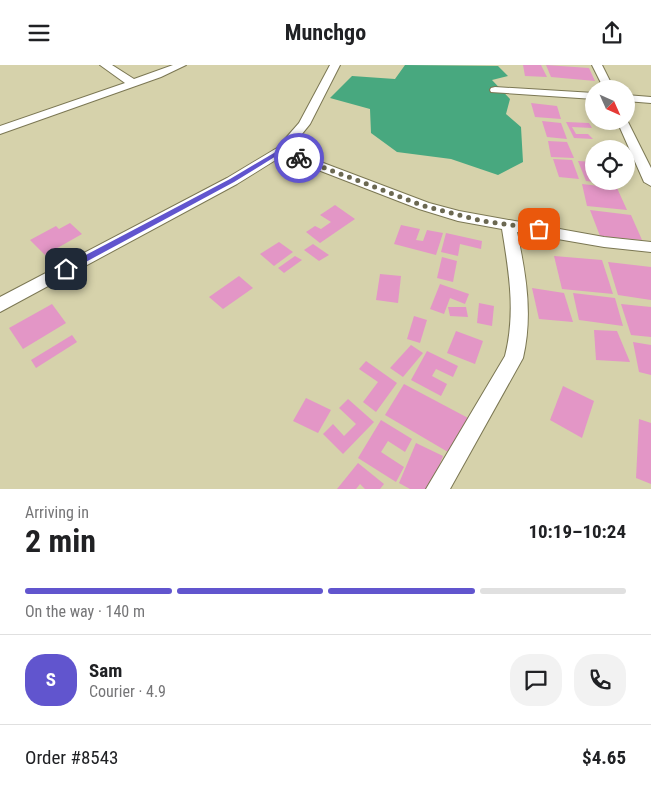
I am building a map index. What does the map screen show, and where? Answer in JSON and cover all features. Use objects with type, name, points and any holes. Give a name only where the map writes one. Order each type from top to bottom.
[{"type":"street","points":[[105,65],[133,83]]},
{"type":"street","points":[[0,129],[181,65]]},
{"type":"street","points":[[0,305],[232,181],[281,151],[304,124],[335,65]]},
{"type":"street","points":[[597,65],[604,80]]},
{"type":"street","points":[[496,90],[585,95]]},
{"type":"street","points":[[635,99],[651,100]]},
{"type":"street","points":[[628,130],[651,182]]},
{"type":"street","points":[[281,151],[424,206],[458,216],[604,242],[651,247]]},
{"type":"street","points":[[437,489],[514,357],[521,326],[516,264],[509,226]]},
{"type":"green space","points":[[405,65],[498,66],[508,76],[492,80],[510,99],[506,114],[521,127],[523,162],[498,175],[451,159],[397,152],[371,133],[370,109],[330,98],[352,76],[395,79]]},
{"type":"building","points":[[523,65],[541,65],[547,77],[525,76]]},
{"type":"building","points":[[546,65],[589,68],[595,80],[585,80],[551,77]]},
{"type":"building","points":[[531,103],[557,106],[561,119],[535,117]]},
{"type":"building","points":[[542,121],[561,123],[567,139],[547,137]]},
{"type":"building","points":[[566,122],[585,123],[585,128],[572,127],[576,134],[588,134],[593,139],[574,138]]},
{"type":"building","points":[[548,141],[567,142],[574,158],[551,157]]},
{"type":"building","points":[[553,159],[572,160],[579,179],[559,177]]},
{"type":"building","points":[[578,161],[585,161],[585,178]]},
{"type":"building","points":[[582,184],[585,184],[585,190],[618,190],[627,210],[587,206]]},
{"type":"building","points":[[335,205],[355,219],[320,243],[306,232],[315,226],[321,229],[331,222],[320,215]]},
{"type":"building","points":[[590,210],[631,215],[642,240],[600,236]]},
{"type":"building","points":[[70,223],[82,234],[45,255],[30,240],[56,226],[59,229]]},
{"type":"building","points":[[401,225],[420,229],[416,240],[423,241],[427,230],[443,233],[436,255],[394,244]]},
{"type":"building","points":[[446,233],[482,241],[481,249],[460,244],[458,256],[441,252]]},
{"type":"building","points":[[279,242],[293,252],[274,266],[260,254]]},
{"type":"building","points":[[313,244],[329,255],[319,261],[304,250]]},
{"type":"building","points":[[295,256],[302,260],[284,273],[278,268]]},
{"type":"building","points":[[554,256],[602,260],[613,294],[562,289]]},
{"type":"building","points":[[442,257],[457,261],[453,282],[437,278]]},
{"type":"building","points":[[608,262],[651,267],[651,300],[618,295]]},
{"type":"building","points":[[380,274],[401,276],[398,303],[376,300]]},
{"type":"building","points":[[239,276],[253,288],[223,309],[209,297]]},
{"type":"building","points":[[440,284],[469,294],[465,304],[450,298],[444,314],[430,309]]},
{"type":"building","points":[[532,288],[564,293],[573,322],[539,319]]},
{"type":"building","points":[[573,293],[615,298],[623,326],[579,320]]},
{"type":"building","points":[[479,303],[494,306],[492,326],[477,323]]},
{"type":"building","points":[[52,304],[66,323],[23,349],[9,328]]},
{"type":"building","points":[[621,304],[651,307],[651,337],[631,335]]},
{"type":"building","points":[[448,307],[466,307],[468,317],[450,316]]},
{"type":"building","points":[[414,316],[427,320],[420,343],[407,339]]},
{"type":"building","points":[[594,330],[617,331],[630,362],[596,360]]},
{"type":"building","points":[[456,331],[483,341],[475,364],[447,353]]},
{"type":"building","points":[[72,335],[77,342],[36,368],[31,360]]},
{"type":"building","points":[[633,342],[651,345],[651,375],[639,372]]},
{"type":"building","points":[[411,345],[423,353],[403,377],[390,368]]},
{"type":"building","points":[[427,351],[458,366],[453,377],[436,369],[432,376],[447,384],[441,396],[411,380]]},
{"type":"building","points":[[366,361],[397,383],[376,412],[363,402],[378,382],[359,369]]},
{"type":"building","points":[[404,384],[470,419],[453,455],[385,415]]},
{"type":"building","points":[[563,386],[594,401],[582,438],[550,420]]},
{"type":"building","points":[[306,398],[331,410],[318,433],[293,421]]},
{"type":"building","points":[[348,399],[374,422],[343,454],[323,434],[333,424],[344,436],[356,424],[339,408]]},
{"type":"building","points":[[639,419],[651,423],[651,484],[636,478]]},
{"type":"building","points":[[381,420],[412,439],[405,452],[388,441],[381,452],[404,467],[396,482],[358,458]]},
{"type":"building","points":[[416,443],[443,456],[430,489],[410,489],[399,483]]},
{"type":"building","points":[[358,463],[384,484],[380,489],[365,489],[360,484],[356,489],[337,489]]},
{"type":"way so far","points":[[299,158],[424,206],[482,221],[539,229]]},
{"type":"route","points":[[66,269],[232,181],[281,151],[299,158]]}]
